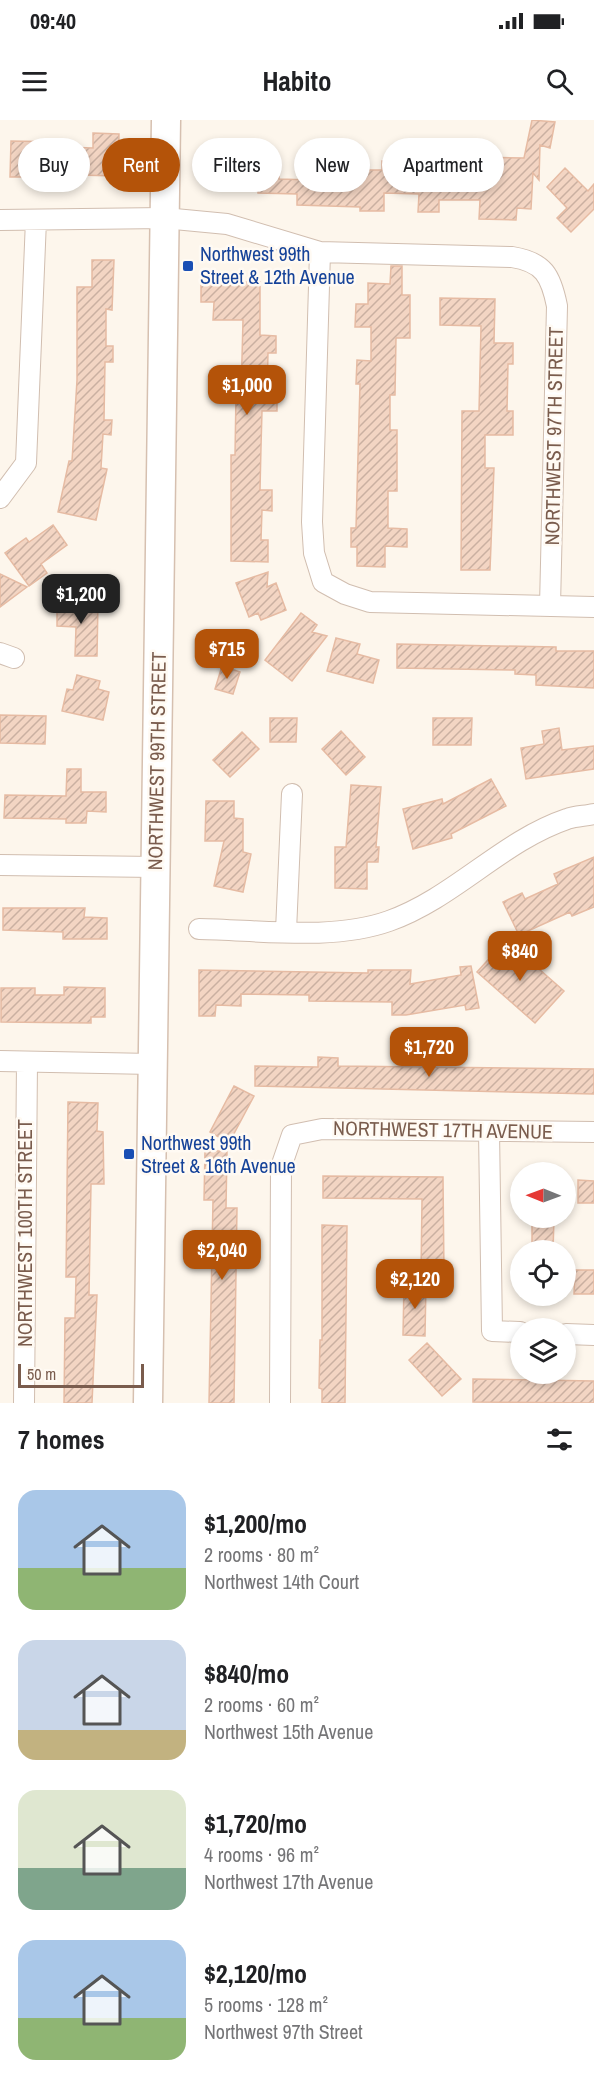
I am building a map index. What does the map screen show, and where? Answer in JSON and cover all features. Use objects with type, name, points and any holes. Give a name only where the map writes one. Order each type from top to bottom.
[{"type":"main road","name":"NORTHWEST 99TH STREET","points":[[148,1403],[166,120]]},
{"type":"street","points":[[0,220],[164,218],[227,224],[320,252],[312,522],[314,553],[323,582],[345,594],[370,602],[594,608]]},
{"type":"street","points":[[0,498],[26,463],[36,220]]},
{"type":"street","name":"NORTHWEST 97TH STREET","points":[[320,252],[512,257],[529,260],[543,269],[553,285],[557,306],[550,606]]},
{"type":"street","points":[[286,931],[292,794]]},
{"type":"street","points":[[199,929],[344,932],[390,921],[449,891],[525,840],[567,819],[594,814]]},
{"type":"street","points":[[0,865],[155,867]]},
{"type":"street","points":[[0,1061],[152,1064]]},
{"type":"street","name":"NORTHWEST 100TH STREET","points":[[24,1403],[27,1062]]},
{"type":"street","name":"NORTHWEST 17TH AVENUE","points":[[280,1403],[281,1167],[292,1135],[322,1129],[594,1132]]},
{"type":"street","points":[[489,1131],[492,1331],[510,1332]]},
{"type":"street","points":[[576,1334],[594,1335]]},
{"type":"building","points":[[532,120],[555,122],[550,148],[540,145],[539,180],[533,173],[531,209],[517,208],[516,220],[479,219],[480,200],[439,200],[439,212],[418,212],[419,194],[384,193],[384,211],[360,211],[360,207],[297,205],[297,194],[258,193],[282,192],[282,179],[294,179],[294,192],[370,192],[370,170],[382,170],[382,192],[504,192],[504,158],[524,158]]},
{"type":"building","points":[[93,133],[119,134],[119,138],[102,138],[102,176],[90,175],[90,148],[93,148]]},
{"type":"building","points":[[11,141],[18,141],[18,177],[10,177]]},
{"type":"building","points":[[565,168],[588,191],[594,184],[594,209],[571,232],[557,218],[567,208],[547,187]]},
{"type":"building","points":[[92,260],[114,260],[112,310],[106,309],[106,346],[113,346],[113,362],[105,362],[104,420],[112,420],[111,435],[103,434],[101,468],[107,469],[96,520],[58,512],[69,461],[72,461],[77,380],[77,287],[92,287]]},
{"type":"building","points":[[391,266],[402,266],[402,295],[410,295],[410,338],[396,338],[395,395],[390,395],[390,430],[397,430],[397,491],[388,491],[388,528],[407,529],[407,547],[385,546],[385,567],[357,566],[357,547],[351,547],[351,528],[356,528],[360,384],[356,384],[357,360],[371,361],[371,327],[355,327],[356,304],[368,304],[368,283],[390,284]]},
{"type":"building","points":[[201,281],[260,282],[260,335],[276,336],[276,353],[268,353],[267,395],[277,395],[277,411],[262,411],[260,490],[272,490],[272,511],[262,510],[261,540],[268,540],[268,562],[231,561],[231,455],[235,455],[236,394],[241,395],[243,320],[213,320],[214,302],[201,302]]},
{"type":"building","points":[[440,298],[495,299],[494,343],[513,343],[513,364],[508,364],[507,411],[513,411],[513,435],[485,435],[485,468],[494,468],[490,570],[461,570],[462,411],[479,411],[481,326],[440,325]]},
{"type":"building","points":[[53,525],[67,545],[41,564],[47,573],[29,586],[5,553],[26,538],[29,542]]},
{"type":"building","points":[[268,572],[267,587],[276,583],[286,610],[261,620],[258,613],[249,617],[236,583]]},
{"type":"building","points":[[0,574],[27,587],[0,607]]},
{"type":"building","points":[[57,602],[98,603],[97,656],[75,656],[76,627],[57,626]]},
{"type":"building","points":[[301,613],[317,625],[312,632],[327,636],[292,681],[265,660]]},
{"type":"building","points":[[336,638],[360,644],[357,654],[379,660],[373,683],[327,671]]},
{"type":"building","points":[[397,644],[556,647],[556,651],[594,651],[594,688],[536,685],[536,675],[515,674],[515,670],[397,668]]},
{"type":"building","points":[[222,666],[240,672],[233,694],[215,689]]},
{"type":"building","points":[[77,675],[100,681],[98,689],[109,692],[103,720],[62,711],[67,689],[73,690]]},
{"type":"building","points":[[0,715],[46,716],[45,744],[0,743]]},
{"type":"building","points":[[270,718],[297,718],[296,742],[270,742]]},
{"type":"building","points":[[433,718],[472,718],[471,745],[433,745]]},
{"type":"building","points":[[559,728],[562,750],[594,746],[594,769],[526,779],[521,748],[544,744],[542,731]]},
{"type":"building","points":[[341,731],[365,757],[346,775],[322,749]]},
{"type":"building","points":[[242,732],[259,749],[230,777],[213,760]]},
{"type":"building","points":[[67,769],[81,769],[81,792],[106,792],[106,812],[87,811],[86,823],[66,823],[66,819],[4,818],[5,795],[66,796]]},
{"type":"building","points":[[491,779],[506,806],[451,834],[452,838],[413,849],[403,809],[442,799],[443,804]]},
{"type":"building","points":[[351,785],[381,787],[376,847],[379,847],[378,862],[367,862],[367,889],[335,888],[335,847],[346,847]]},
{"type":"building","points":[[206,801],[234,801],[234,818],[243,819],[243,852],[251,854],[243,892],[214,886],[224,841],[205,841]]},
{"type":"building","points":[[594,857],[594,907],[572,916],[570,912],[519,935],[503,902],[522,893],[525,899],[558,884],[554,874]]},
{"type":"building","points":[[3,908],[85,908],[84,917],[107,918],[107,939],[63,939],[63,932],[3,930]]},
{"type":"building","points":[[506,940],[564,991],[535,1023],[477,972]]},
{"type":"building","points":[[471,966],[479,1008],[466,1010],[465,1005],[406,1015],[392,1015],[392,1002],[309,1001],[309,995],[241,994],[241,1006],[216,1005],[215,1016],[199,1016],[199,970],[368,973],[368,970],[411,970],[410,984],[461,975],[460,967]]},
{"type":"building","points":[[64,987],[105,988],[105,1017],[91,1017],[91,1023],[1,1022],[1,988],[35,988],[35,995],[64,995]]},
{"type":"building","points":[[318,1057],[338,1058],[338,1066],[594,1069],[594,1094],[255,1086],[255,1066],[318,1067]]},
{"type":"building","points":[[234,1086],[254,1096],[229,1143],[210,1132]]},
{"type":"building","points":[[68,1102],[98,1103],[97,1131],[103,1132],[104,1184],[91,1184],[89,1295],[97,1295],[92,1403],[64,1403],[65,1318],[75,1318],[76,1277],[66,1277]]},
{"type":"building","points":[[205,1151],[227,1151],[226,1208],[237,1208],[234,1403],[209,1403],[213,1200],[204,1200]]},
{"type":"building","points":[[323,1176],[443,1177],[444,1274],[421,1274],[422,1199],[323,1198]]},
{"type":"building","points":[[578,1180],[594,1181],[594,1203],[578,1203]]},
{"type":"building","points":[[322,1225],[347,1226],[345,1403],[322,1403],[322,1389],[319,1388],[320,1340],[322,1340]]},
{"type":"building","points":[[532,1228],[554,1228],[553,1240],[532,1240]]},
{"type":"building","points":[[576,1270],[594,1270],[594,1294],[576,1294]]},
{"type":"building","points":[[404,1284],[426,1284],[425,1336],[403,1335]]},
{"type":"building","points":[[427,1343],[461,1379],[442,1396],[409,1360]]},
{"type":"building","points":[[473,1379],[510,1380],[510,1384],[576,1384],[576,1381],[594,1381],[594,1403],[473,1402]]},
{"type":"place","name":"Northwest 99th Street & 12th Avenue","points":[[188,266]]},
{"type":"place","name":"Northwest 99th Street & 16th Avenue","points":[[129,1154]]}]
